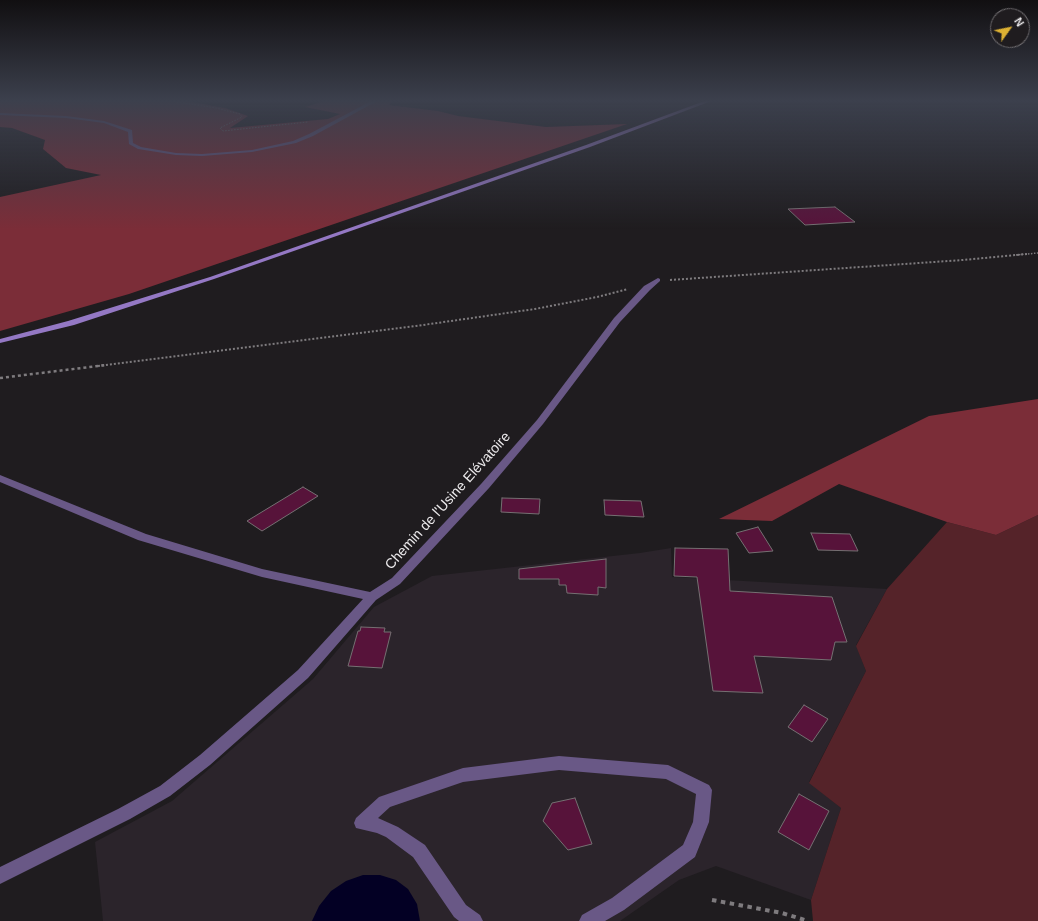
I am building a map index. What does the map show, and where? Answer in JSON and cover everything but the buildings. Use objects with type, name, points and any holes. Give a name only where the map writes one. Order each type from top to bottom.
[{"type":"main road","points":[[0,342],[71,323],[219,275],[596,143]]},
{"type":"street","points":[[131,143],[140,148],[176,154],[202,155],[252,151],[289,143]]},
{"type":"street","name":"Chemin de l'Usine Elévatoire","points":[[0,876],[124,814],[165,791],[205,760],[303,674],[372,597],[396,581],[485,486],[540,422],[617,320],[647,288],[658,280]]},
{"type":"street","points":[[0,478],[142,537],[262,574],[372,597]]},
{"type":"street","points":[[474,921],[460,910],[419,851],[392,832],[379,826],[362,823],[385,802],[463,775],[559,763],[668,772],[704,790],[701,822],[689,851],[618,904],[588,921]]},
{"type":"path","points":[[658,280],[963,260],[1038,253]]},
{"type":"path","points":[[0,378],[416,326],[535,309],[597,297],[631,288]]},
{"type":"path","points":[[712,900],[782,913],[808,921]]},
{"type":"shaded area","points":[[44,143],[571,143],[129,294],[0,331],[0,197],[101,175],[66,168],[43,149]]},
{"type":"shaded area","points":[[1038,399],[1038,515],[996,535],[947,522],[839,484],[772,521],[719,519],[929,416]]},
{"type":"shaded area","points":[[1038,515],[1038,921],[813,921],[811,900],[841,808],[809,783],[866,671],[856,646],[887,589],[947,522],[996,535]]},
{"type":"shaded area","points":[[671,548],[672,577],[887,589],[856,645],[866,671],[809,782],[841,808],[811,900],[716,866],[679,880],[620,921],[103,921],[95,842],[172,801],[313,679],[374,607],[432,576],[640,553]]},
{"type":"water","points":[[363,875],[380,875],[396,880],[408,889],[417,904],[420,921],[312,921],[319,906],[331,891],[346,881]]}]
